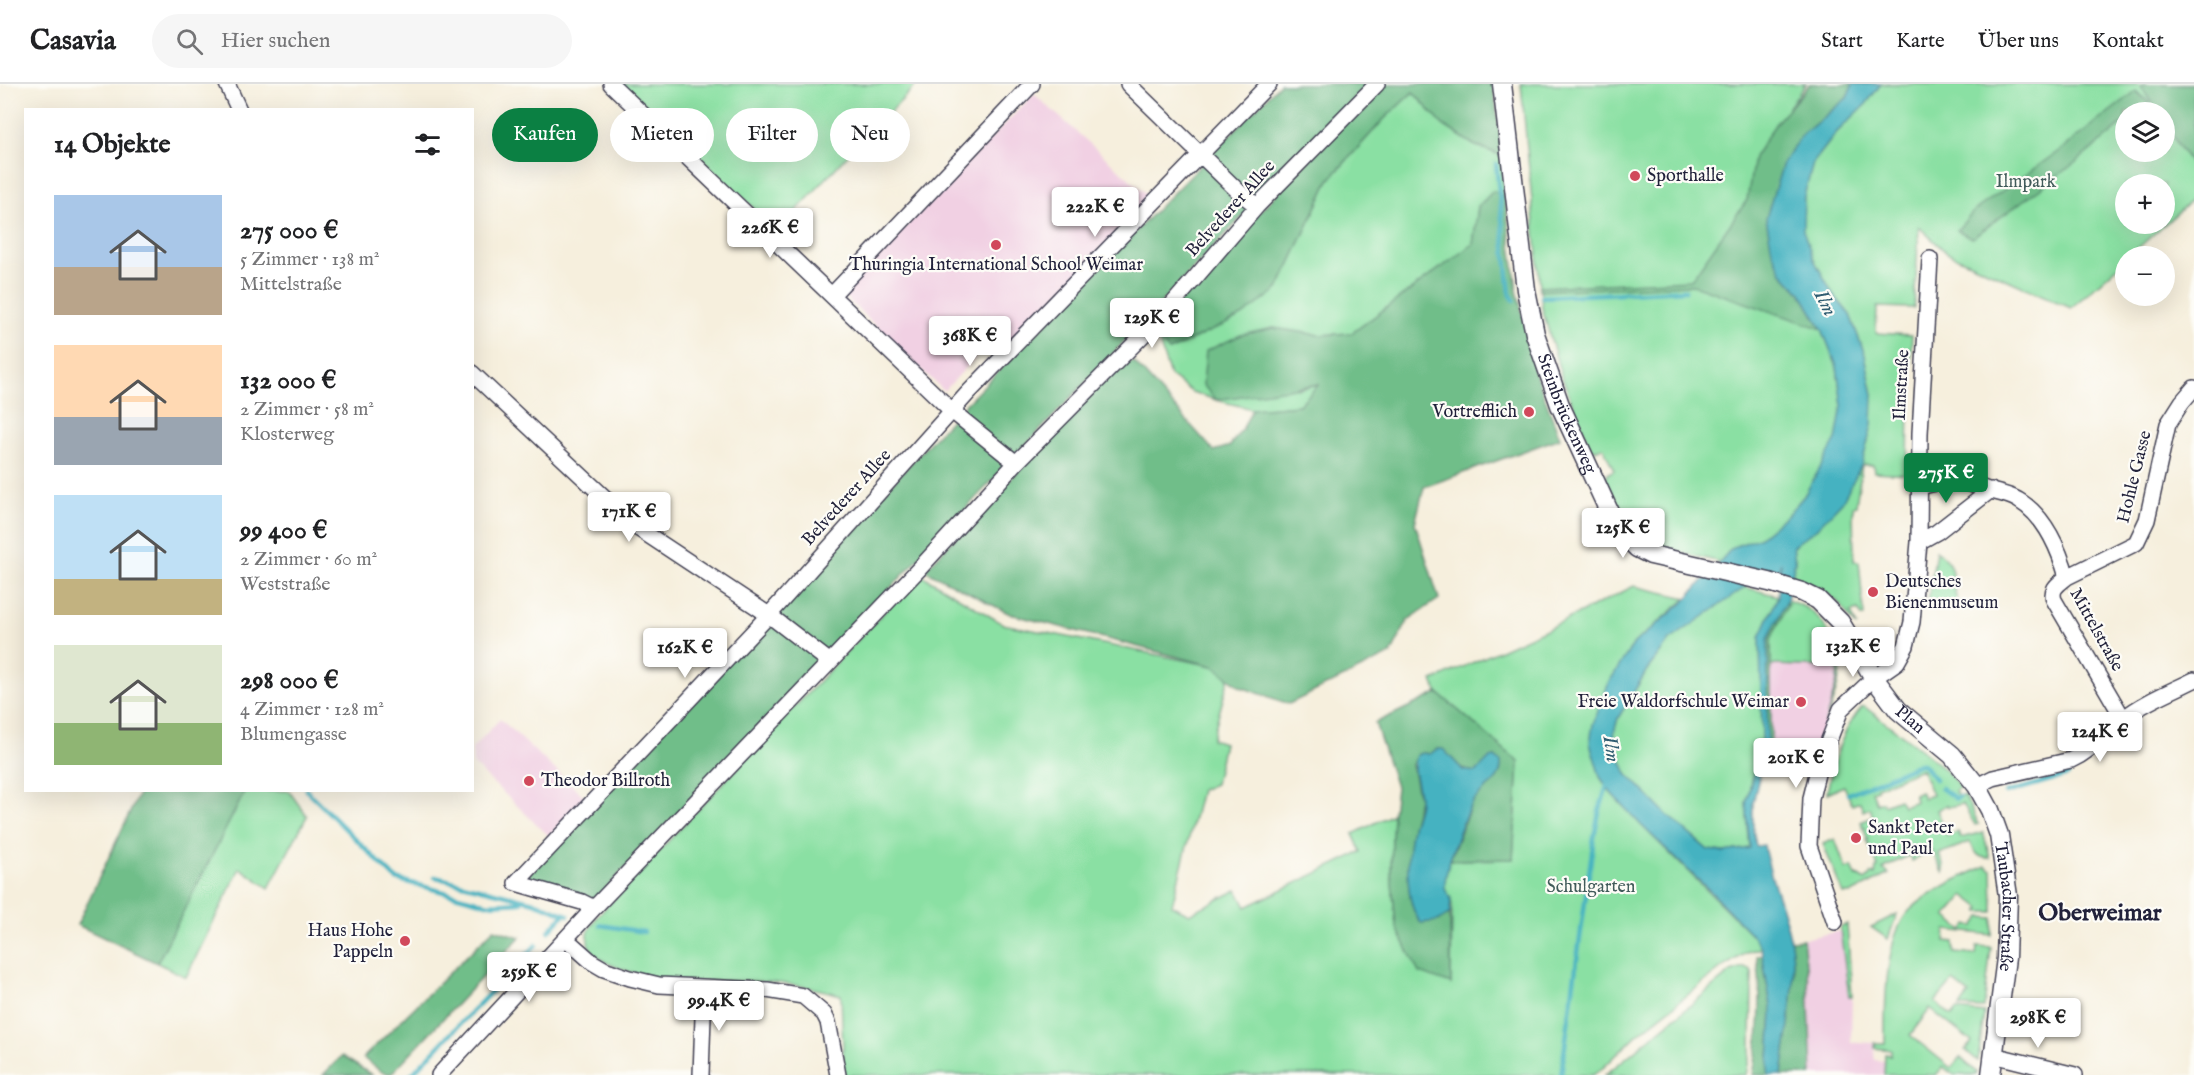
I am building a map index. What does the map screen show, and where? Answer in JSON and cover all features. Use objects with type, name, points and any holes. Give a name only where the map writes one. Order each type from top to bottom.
[{"type":"street","points":[[227,84],[238,108]]},
{"type":"street","points":[[611,84],[952,411],[1016,463]]},
{"type":"street","points":[[832,295],[1032,84]]},
{"type":"street","points":[[1128,84],[1239,192],[1257,206]]},
{"type":"street","name":"Belvederer Allee","points":[[594,908],[582,902],[516,883],[769,615],[952,411],[1269,84]]},
{"type":"street","name":"Belvederer Allee","points":[[439,1075],[594,908],[920,569],[1016,463],[1164,314],[1257,206],[1377,84]]},
{"type":"street","name":"Steinbrückenweg","points":[[1502,84],[1530,311],[1535,334],[1560,405],[1613,519],[1637,548],[1651,555],[1802,592],[1818,600],[1840,622]]},
{"type":"street","name":"Ilmstraße","points":[[1835,922],[1809,846],[1811,798],[1819,766],[1841,709],[1874,678],[1897,662],[1906,646],[1912,622],[1919,542],[1920,433],[1930,259]]},
{"type":"street","points":[[474,375],[636,527],[769,615],[830,662]]},
{"type":"street","name":"Hohle Gasse","points":[[2067,576],[2136,543],[2147,520],[2168,424],[2194,388]]},
{"type":"street","name":"Mittelstraße","points":[[1919,488],[1944,480],[1961,480],[2017,500],[2037,515],[2060,553],[2067,576],[2054,587],[2052,594],[2054,600],[2123,718]]},
{"type":"street","points":[[1919,542],[1937,532],[1991,490]]},
{"type":"street","name":"Plan","points":[[1840,622],[1874,678],[1898,710],[1966,769],[1990,810]]},
{"type":"street","points":[[1977,786],[1993,778],[2072,760],[2082,755],[2123,718],[2142,705],[2194,680]]},
{"type":"street","name":"Taubacher Straße","points":[[1990,810],[2004,857],[2009,918],[2005,969],[1991,1075]]},
{"type":"street","points":[[566,939],[592,962],[604,969],[659,985],[767,990],[803,996],[824,1014],[833,1041],[838,1075]]},
{"type":"street","points":[[701,1075],[704,988]]},
{"type":"street","points":[[1993,1055],[2075,1075]]},
{"type":"shaded area","name":"Thuringia International School Weimar","points":[[1034,94],[1151,198],[1010,343],[998,334],[944,391],[841,293]]},
{"type":"shaded area","name":"Freie Waldorfschule Weimar","points":[[1803,606],[1822,623],[1840,665],[1839,680],[1811,770],[1771,760],[1771,639]]},
{"type":"shaded area","name":"Theodor Billroth","points":[[500,719],[586,798],[549,836],[474,765],[474,747]]},
{"type":"shaded area","points":[[1847,924],[1852,996],[1851,1042],[1875,1043],[1874,1060],[1884,1061],[1884,1075],[1811,1075],[1812,1056],[1803,939],[1840,931],[1840,928]]},
{"type":"green space","points":[[621,84],[917,84],[894,108],[830,108],[830,162],[841,162],[778,231],[704,162],[714,162],[714,108],[647,108]]},
{"type":"green space","points":[[1280,84],[1368,84],[594,901],[522,881],[963,407]]},
{"type":"green space","points":[[1379,84],[1493,84],[1503,156],[1474,145],[1443,125],[1413,92],[1384,119],[1329,180],[1278,289],[1242,316],[1169,351],[1158,339],[1164,314]]},
{"type":"green space","points":[[1521,84],[1806,84],[1786,111],[1810,84],[1875,84],[1783,163],[1822,329],[1837,367],[1842,406],[1837,440],[1804,496],[1788,514],[1759,538],[1733,547],[1720,562],[1680,553],[1643,537],[1621,513],[1606,479],[1607,474],[1614,470],[1603,447],[1591,449],[1561,375],[1542,308]]},
{"type":"green space","points":[[1810,84],[1853,84],[1847,98],[1801,136],[1782,273],[1801,293],[1822,329],[1693,285],[1539,291],[1539,287],[1691,280],[1747,200],[1754,157],[1776,123]]},
{"type":"green space","name":"Ilmpark","points":[[1881,84],[2194,84],[2194,198],[2175,215],[2175,174],[2115,174],[2115,234],[2154,234],[2140,246],[2115,246],[2115,269],[2071,308],[1947,253],[1919,227],[1914,308],[1877,307],[1876,333],[1912,335],[1908,474],[1874,472],[1873,465],[1862,465],[1856,505],[1853,506],[1854,561],[1859,561],[1864,616],[1861,617],[1858,610],[1851,612],[1857,627],[1837,601],[1817,587],[1791,580],[1795,561],[1793,546],[1817,528],[1873,395],[1865,355],[1850,315],[1833,294],[1813,258],[1802,230],[1804,196],[1813,163],[1837,132],[1866,104]]},
{"type":"green space","points":[[2143,84],[2194,84],[2194,170],[2175,140],[2175,102],[2151,102],[2141,86]]},
{"type":"green space","points":[[2136,91],[2148,102],[2122,102]]},
{"type":"green space","points":[[1413,92],[1443,125],[1474,145],[1503,156],[1505,196],[1493,192],[1478,206],[1473,244],[1352,333],[1319,335],[1273,328],[1297,389],[1320,384],[1299,405],[1252,409],[1192,392],[1170,376],[1158,339],[1170,351],[1278,289],[1329,180],[1384,119]]},
{"type":"green space","name":"Ilmpark","points":[[2115,108],[2115,130],[2079,160],[1972,238],[1957,230],[1975,210],[2066,146]]},
{"type":"green space","points":[[1493,191],[1505,196],[1517,290],[1536,375],[1560,438],[1424,487],[1415,523],[1439,599],[1408,620],[1391,654],[1289,704],[1241,687],[1213,666],[1010,614],[925,570],[1121,362],[1134,362],[1214,451],[1230,446],[1244,426],[1252,409],[1299,405],[1319,384],[1216,400],[1203,385],[1206,351],[1241,335],[1273,328],[1319,335],[1352,333],[1473,244],[1478,207]]},
{"type":"green space","points":[[1936,551],[1943,556],[1951,568],[1958,603],[1948,610],[1927,608]]},
{"type":"green space","name":"Schulgarten","points":[[920,574],[1003,624],[1213,666],[1229,677],[1212,739],[1224,743],[1215,784],[1201,790],[1172,905],[1189,914],[1237,890],[1246,907],[1361,852],[1353,834],[1393,814],[1391,871],[1396,926],[1451,984],[1452,905],[1446,891],[1445,876],[1450,860],[1513,859],[1519,762],[1438,693],[1432,681],[1562,622],[1634,586],[1687,598],[1634,643],[1624,661],[1600,777],[1611,793],[1641,825],[1752,935],[1761,948],[1747,952],[1723,967],[1637,1035],[1593,1075],[844,1075],[841,995],[778,983],[672,980],[626,970],[602,960],[588,944],[588,934],[596,918]]},
{"type":"green space","points":[[1744,587],[1778,596],[1760,637],[1762,740],[1746,803],[1750,848],[1724,852],[1708,850],[1666,814],[1627,774],[1618,752],[1614,732],[1618,718],[1647,670],[1670,640]]},
{"type":"green space","points":[[1787,600],[1806,608],[1817,617],[1837,651],[1840,665],[1839,680],[1825,724],[1837,681],[1838,667],[1771,665],[1771,639]]},
{"type":"green space","points":[[1785,603],[1788,604],[1771,639],[1771,760],[1764,761],[1767,743],[1768,639]]},
{"type":"green space","points":[[1438,693],[1519,762],[1513,859],[1450,860],[1471,804],[1478,794],[1487,788],[1500,762],[1495,757],[1476,772],[1468,771],[1437,749],[1430,754],[1416,755],[1412,765],[1419,799],[1413,823],[1409,890],[1444,918],[1450,913],[1451,984],[1419,973],[1396,926],[1391,871],[1396,787],[1375,723]]},
{"type":"green space","points":[[1862,707],[1865,707],[1927,754],[1949,775],[1960,787],[1955,791],[1959,798],[1964,795],[1979,824],[1975,825],[1963,804],[1948,807],[1946,805],[1937,810],[1947,836],[1958,832],[1961,838],[1983,832],[1990,858],[1979,856],[1970,842],[1939,854],[1944,874],[1932,851],[1912,861],[1909,855],[1883,869],[1889,874],[1850,894],[1843,894],[1823,844],[1835,839],[1846,869],[1852,867],[1856,876],[1865,880],[1872,874],[1875,875],[1878,867],[1867,840],[1869,838],[1867,838],[1865,827],[1861,822],[1873,817],[1870,808],[1863,811],[1860,802],[1852,805],[1844,786],[1827,793],[1839,748]],"holes":[[[1921,769],[1932,795],[1923,798],[1920,791],[1914,794],[1916,801],[1903,806],[1899,799],[1884,805],[1883,802],[1877,804],[1872,791]]]},
{"type":"green space","points":[[140,792],[244,792],[157,963],[77,925]]},
{"type":"green space","points":[[244,792],[290,792],[307,816],[269,888],[240,868],[186,977],[157,963]]},
{"type":"green space","points":[[1986,866],[1992,870],[1993,912],[1979,912],[1981,908],[1964,895],[1946,916],[1963,930],[1968,924],[1973,927],[1981,917],[1993,918],[1992,935],[1946,930],[1945,941],[1954,942],[1954,953],[1976,955],[1977,946],[1991,947],[1984,1008],[1960,1007],[1969,994],[1953,981],[1935,1002],[1952,1016],[1957,1010],[1984,1013],[1978,1061],[1965,1050],[1972,1042],[1930,1009],[1910,1035],[1951,1068],[1960,1057],[1976,1072],[1976,1075],[1954,1075],[1943,1067],[1936,1075],[1884,1075],[1885,1054],[1891,1055],[1891,1050],[1875,1048],[1875,1043],[1885,1043],[1888,973],[1895,937],[1901,921],[1910,910],[1936,891]]},
{"type":"green space","points":[[1897,914],[1888,939],[1871,927]]},
{"type":"green space","points":[[1847,924],[1852,996],[1849,996],[1840,928]]},
{"type":"green space","points":[[494,929],[520,937],[391,1074],[382,1072],[363,1058]]},
{"type":"green space","points":[[1803,939],[1808,981],[1812,1075],[1782,1075],[1794,970],[1790,940]]},
{"type":"green space","points":[[1762,954],[1772,1012],[1768,1075],[1753,1075],[1760,1015],[1757,956]]},
{"type":"green space","points":[[1743,968],[1750,969],[1752,972],[1751,1049],[1746,1075],[1605,1075],[1731,972]]},
{"type":"green space","points":[[342,1056],[372,1075],[323,1075]]},
{"type":"water","name":"Ilm","points":[[1853,84],[1881,84],[1866,104],[1837,132],[1813,163],[1804,196],[1803,230],[1813,258],[1833,294],[1850,315],[1865,355],[1873,395],[1872,425],[1862,464],[1842,502],[1817,528],[1793,546],[1795,561],[1787,600],[1768,639],[1767,743],[1753,803],[1753,829],[1756,846],[1764,845],[1790,938],[1793,989],[1782,1075],[1768,1075],[1772,1012],[1761,948],[1752,935],[1712,893],[1611,793],[1600,777],[1590,743],[1593,724],[1609,682],[1634,643],[1682,604],[1733,547],[1759,538],[1788,514],[1804,496],[1836,440],[1842,406],[1837,367],[1822,329],[1801,293],[1782,273],[1772,251],[1766,218],[1783,163],[1801,136],[1847,98]],"holes":[[[1781,562],[1778,596],[1760,637],[1762,740],[1746,803],[1750,848],[1724,852],[1708,850],[1666,814],[1627,774],[1618,752],[1614,732],[1618,718],[1647,670],[1670,640],[1750,582],[1778,571]]]},
{"type":"water","points":[[1437,749],[1443,749],[1463,770],[1476,772],[1490,758],[1495,757],[1501,762],[1501,769],[1496,780],[1477,797],[1469,808],[1455,843],[1445,886],[1451,898],[1450,913],[1438,921],[1421,923],[1411,902],[1408,875],[1411,834],[1419,803],[1414,761],[1416,755],[1430,754]]},
{"type":"waterway","points":[[1496,164],[1510,294],[1514,300]]},
{"type":"waterway","points":[[1542,297],[1686,290]]},
{"type":"waterway","points":[[1848,794],[1919,764],[1923,764],[1935,779]]},
{"type":"waterway","points":[[2006,793],[2068,775]]},
{"type":"waterway","points":[[1561,1075],[1594,837],[1608,782]]},
{"type":"waterway","points":[[1941,788],[1956,799],[1959,797]]},
{"type":"waterway","points":[[308,792],[396,879],[488,904],[521,902]]},
{"type":"waterway","points":[[435,877],[534,902],[568,915]]},
{"type":"waterway","points":[[549,931],[564,914]]},
{"type":"waterway","points":[[600,925],[644,932]]},
{"type":"waterway","points":[[411,1075],[536,945]]},
{"type":"place","name":"Sporthalle","points":[[1635,176]]},
{"type":"place","name":"Thuringia International School Weimar","points":[[996,245]]},
{"type":"place","name":"Vortrefflich","points":[[1529,412]]},
{"type":"place","name":"Deutsches Bienenmuseum","points":[[1873,592]]},
{"type":"place","name":"Freie Waldorfschule Weimar","points":[[1801,702]]},
{"type":"place","name":"Theodor Billroth","points":[[529,781]]},
{"type":"place","name":"Sankt Peter und Paul","points":[[1856,838]]},
{"type":"place","name":"Haus Hohe Pappeln","points":[[405,941]]},
{"type":"district","name":"Oberweimar","points":[[2100,913]]}]
